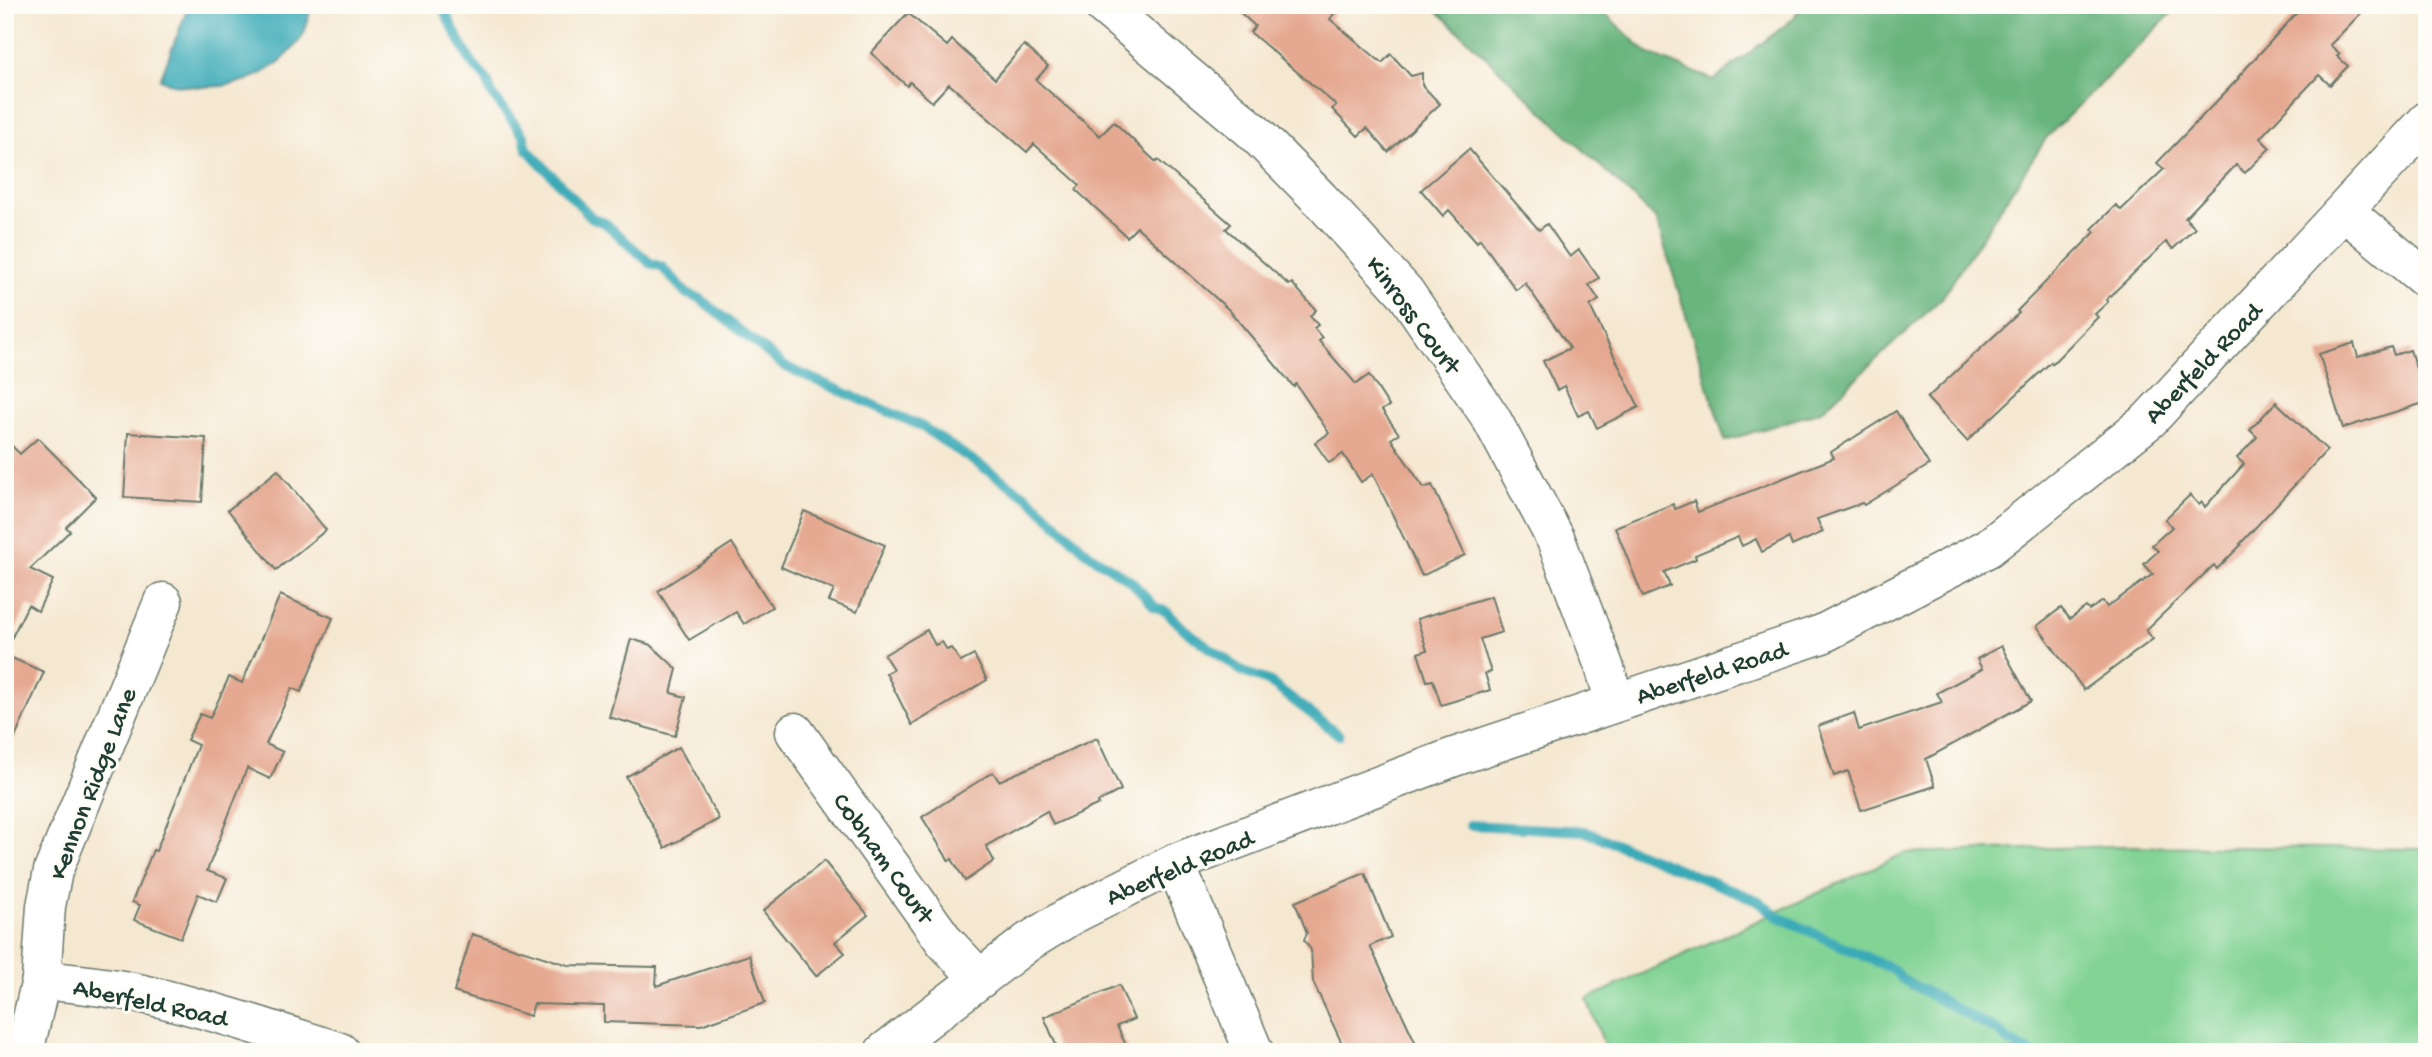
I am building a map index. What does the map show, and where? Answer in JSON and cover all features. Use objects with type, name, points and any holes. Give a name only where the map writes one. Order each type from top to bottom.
[{"type":"street","name":"Kinross Court","points":[[1103,5],[1253,131],[1320,198],[1405,292],[1491,418],[1556,540],[1615,702]]},
{"type":"street","name":"Aberfeld Road","points":[[884,1052],[1028,942],[1070,916],[1175,863],[1454,757],[1822,634],[1988,548],[2149,420],[2427,121]]},
{"type":"street","points":[[2344,211],[2427,280]]},
{"type":"street","name":"Kennon Ridge Lane","points":[[24,1052],[41,980],[46,906],[53,872],[163,602]]},
{"type":"street","name":"Cobham Court","points":[[795,732],[945,942],[980,979]]},
{"type":"street","points":[[1175,863],[1254,1052]]},
{"type":"street","name":"Aberfeld Road","points":[[41,980],[95,985],[142,994],[212,1012],[300,1046],[340,1052]]},
{"type":"green space","points":[[1431,5],[1596,5],[1647,53],[1714,80],[1793,19],[1802,5],[2180,5],[2047,137],[1942,298],[1821,411],[1725,441],[1656,219]]},
{"type":"green space","points":[[2116,846],[2427,849],[2427,1052],[1607,1052],[1587,999],[1905,853]]},
{"type":"water","points":[[189,5],[311,5],[302,37],[293,49],[271,68],[246,81],[203,87],[176,85],[160,79]]},
{"type":"building","points":[[1232,5],[1341,5],[1330,19],[1382,63],[1391,54],[1411,76],[1422,73],[1422,85],[1440,104],[1388,152],[1367,128],[1358,136],[1332,109],[1336,105],[1250,32],[1255,26]]},
{"type":"building","points":[[2304,5],[2369,5],[2330,45],[2348,66],[2330,85],[2319,75],[2260,138],[2270,148],[2245,173],[2236,165],[2185,218],[2195,228],[2173,249],[2166,242],[2106,300],[2108,302],[2095,314],[2098,317],[2052,364],[2051,362],[1967,441],[1927,398],[2019,313],[2017,311],[2095,232],[2092,229],[2116,205],[2121,210],[2164,169],[2157,163],[2239,78]]},
{"type":"building","points":[[908,13],[947,46],[952,40],[995,79],[1024,45],[1048,66],[1036,80],[1100,136],[1114,122],[1156,162],[1158,160],[1231,224],[1226,229],[1289,285],[1292,283],[1316,310],[1310,316],[1318,325],[1314,328],[1322,338],[1319,341],[1356,384],[1369,375],[1389,406],[1382,410],[1399,434],[1391,439],[1424,488],[1432,485],[1465,555],[1422,576],[1373,474],[1361,482],[1343,454],[1329,463],[1315,443],[1329,433],[1296,384],[1294,387],[1229,310],[1137,227],[1127,237],[1076,190],[1080,185],[1034,144],[1027,152],[949,84],[932,102],[910,82],[907,86],[871,53]]},
{"type":"building","points":[[1469,149],[1539,230],[1547,224],[1570,257],[1579,250],[1599,278],[1589,285],[1599,300],[1590,306],[1639,407],[1597,428],[1589,411],[1578,416],[1564,386],[1557,390],[1543,361],[1570,348],[1525,283],[1516,290],[1480,239],[1477,242],[1449,210],[1443,216],[1421,190]]},
{"type":"building","points":[[2354,343],[2358,357],[2391,347],[2394,355],[2410,350],[2427,402],[2343,428],[2319,354]]},
{"type":"building","points":[[2276,402],[2327,450],[2217,569],[2214,565],[2146,630],[2153,639],[2084,690],[2037,626],[2061,608],[2070,619],[2086,607],[2089,610],[2103,601],[2107,607],[2153,574],[2144,564],[2158,551],[2152,545],[2172,527],[2165,519],[2190,495],[2199,505],[2202,502],[2205,507],[2244,464],[2237,458],[2257,437],[2250,430]]},
{"type":"building","points":[[1896,411],[1929,465],[1864,505],[1862,503],[1817,519],[1823,532],[1792,546],[1789,538],[1762,552],[1756,539],[1742,546],[1738,537],[1695,555],[1696,559],[1664,572],[1670,586],[1643,597],[1615,527],[1673,504],[1675,509],[1694,501],[1698,512],[1834,458],[1831,452]]},
{"type":"building","points":[[128,433],[206,438],[202,502],[124,497]]},
{"type":"building","points":[[38,438],[96,497],[66,527],[70,531],[30,569],[53,580],[38,611],[28,605],[5,651],[5,439],[20,454]]},
{"type":"building","points":[[278,470],[326,530],[276,570],[228,510]]},
{"type":"building","points":[[804,511],[885,545],[857,612],[829,601],[834,590],[781,567]]},
{"type":"building","points":[[732,543],[772,607],[744,624],[736,612],[689,640],[658,591]]},
{"type":"building","points":[[280,595],[333,618],[301,692],[292,688],[266,744],[283,752],[270,779],[247,768],[207,871],[227,878],[217,902],[198,894],[181,938],[134,920],[140,905],[132,902],[153,850],[156,851],[198,745],[187,740],[200,714],[210,718],[229,677],[242,683]]},
{"type":"building","points":[[1491,596],[1502,632],[1480,639],[1491,672],[1485,673],[1490,690],[1441,705],[1433,680],[1427,681],[1418,653],[1427,650],[1417,619]]},
{"type":"building","points":[[927,630],[935,645],[942,642],[947,650],[951,648],[961,662],[974,655],[987,680],[912,725],[886,673],[893,669],[884,655]]},
{"type":"building","points":[[631,639],[651,645],[677,669],[671,693],[686,697],[675,736],[609,717]]},
{"type":"building","points":[[2001,646],[2031,701],[1926,759],[1935,786],[1861,810],[1848,771],[1834,776],[1818,726],[1854,713],[1859,730],[1942,702],[1937,693],[1982,669],[1977,659]]},
{"type":"building","points":[[5,655],[44,672],[5,760]]},
{"type":"building","points":[[1097,738],[1121,790],[1098,802],[1099,804],[1053,825],[1047,811],[986,846],[994,861],[965,881],[952,859],[949,861],[922,817],[993,772],[999,781]]},
{"type":"building","points":[[679,747],[719,819],[665,848],[626,777]]},
{"type":"building","points":[[824,861],[868,915],[835,942],[845,953],[816,976],[763,911]]},
{"type":"building","points":[[1365,873],[1391,937],[1370,946],[1420,1052],[1346,1052],[1313,982],[1311,950],[1304,940],[1307,933],[1295,902]]},
{"type":"building","points":[[472,934],[568,965],[657,967],[656,986],[749,955],[765,1003],[701,1025],[604,1022],[604,1006],[534,1004],[530,1016],[454,992]]},
{"type":"building","points":[[1119,985],[1134,1019],[1117,1026],[1129,1052],[1059,1052],[1044,1017]]},
{"type":"waterway","points":[[441,5],[471,62],[487,80],[491,93],[524,136],[527,149],[592,218],[605,223],[650,263],[662,267],[687,294],[699,298],[784,366],[921,426],[1028,497],[1089,554],[1131,581],[1155,607],[1167,612],[1184,629],[1243,672],[1268,681],[1339,735]]},
{"type":"waterway","points":[[1470,825],[1584,831],[1759,901],[1777,916],[1894,970],[1902,979],[2001,1033],[2009,1042],[2030,1052]]}]
